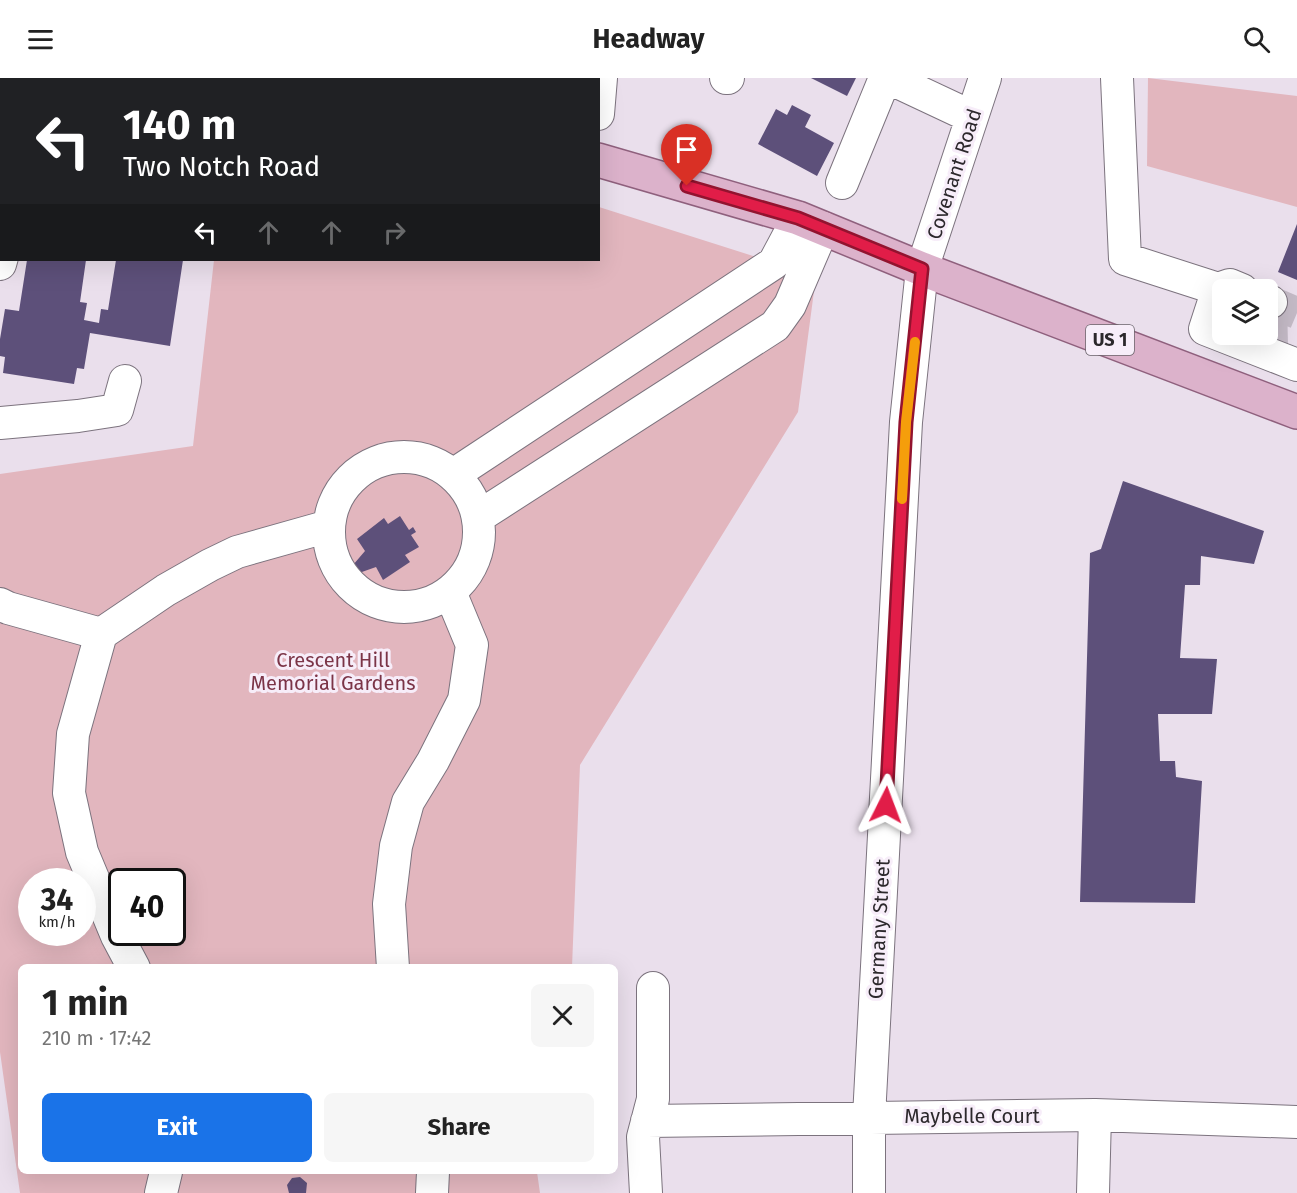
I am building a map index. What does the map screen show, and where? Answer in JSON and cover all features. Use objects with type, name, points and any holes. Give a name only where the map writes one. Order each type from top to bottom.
[{"type":"main road","name":"US 1","points":[[600,161],[810,223],[922,269],[1297,412]]},
{"type":"street","points":[[842,183],[887,78],[972,117]]},
{"type":"street","name":"Covenant Road","points":[[922,269],[985,78]]},
{"type":"street","points":[[1117,78],[1125,259],[1212,284]]},
{"type":"street","points":[[453,475],[774,263],[810,223]]},
{"type":"street","points":[[478,517],[775,326],[790,304],[810,223]]},
{"type":"street","name":"Germany Street","points":[[869,1193],[869,1117],[906,422],[922,269]]},
{"type":"street","points":[[1190,370],[1218,345]]},
{"type":"street","points":[[1253,345],[1280,355]]},
{"type":"street","points":[[0,423],[117,410],[125,381]]},
{"type":"street","points":[[399,457],[415,458],[436,464],[453,475],[471,497],[478,517],[475,556],[465,577],[450,592],[419,606],[387,605],[370,599],[351,585],[336,564],[330,544],[330,526],[334,507],[353,477],[379,461],[399,457]]},
{"type":"street","points":[[132,964],[117,936],[82,852],[69,793],[73,734],[101,634],[166,590],[237,552],[330,526]]},
{"type":"street","points":[[393,964],[389,904],[399,835],[408,802],[433,761],[464,700],[472,645],[450,592]]},
{"type":"street","points":[[0,604],[101,634]]},
{"type":"street","points":[[646,1193],[643,1137],[653,1099],[653,988]]},
{"type":"street","points":[[1094,1193],[1095,1115]]},
{"type":"street","name":"Maybelle Court","points":[[647,1121],[1095,1115],[1297,1122]]},
{"type":"street","points":[[160,1193],[165,1174]]},
{"type":"street","points":[[432,1193],[433,1174]]},
{"type":"green space","points":[[1148,78],[1297,96],[1297,207],[1147,166]]},
{"type":"green space","name":"Crescent Hill Memorial Gardens","points":[[600,207],[816,276],[798,412],[580,765],[572,964],[18,964],[18,1174],[537,1174],[540,1193],[20,1193],[0,1052],[0,474],[193,446],[214,261],[600,261]]},
{"type":"building","points":[[811,78],[856,78],[847,96]]},
{"type":"building","points":[[792,105],[811,115],[805,127],[834,143],[817,176],[758,144],[776,109],[787,115]]},
{"type":"building","points":[[1297,224],[1297,280],[1278,272]]},
{"type":"building","points":[[27,261],[86,261],[80,302],[87,303],[84,320],[99,323],[101,309],[108,310],[116,261],[183,261],[170,346],[90,333],[84,369],[77,368],[74,384],[3,373],[5,357],[0,356],[0,339],[5,309],[19,311]]},
{"type":"building","points":[[1123,481],[1264,531],[1254,564],[1201,556],[1200,585],[1185,585],[1180,658],[1217,659],[1212,714],[1158,714],[1160,761],[1175,761],[1176,777],[1202,781],[1195,903],[1080,902],[1090,553],[1101,549]]},
{"type":"building","points":[[400,516],[409,530],[413,527],[416,532],[411,535],[419,547],[405,555],[410,562],[383,580],[376,567],[359,573],[353,565],[365,551],[357,539],[384,518],[388,524]]},
{"type":"building","points":[[300,1177],[307,1183],[306,1193],[289,1193],[287,1185],[292,1178]]},
{"type":"tunnel","points":[[1278,305],[1297,313]]},
{"type":"slow traffic","points":[[902,499],[906,422],[915,342]]},
{"type":"route","points":[[687,186],[798,218],[922,269],[906,422],[886,805]]}]
